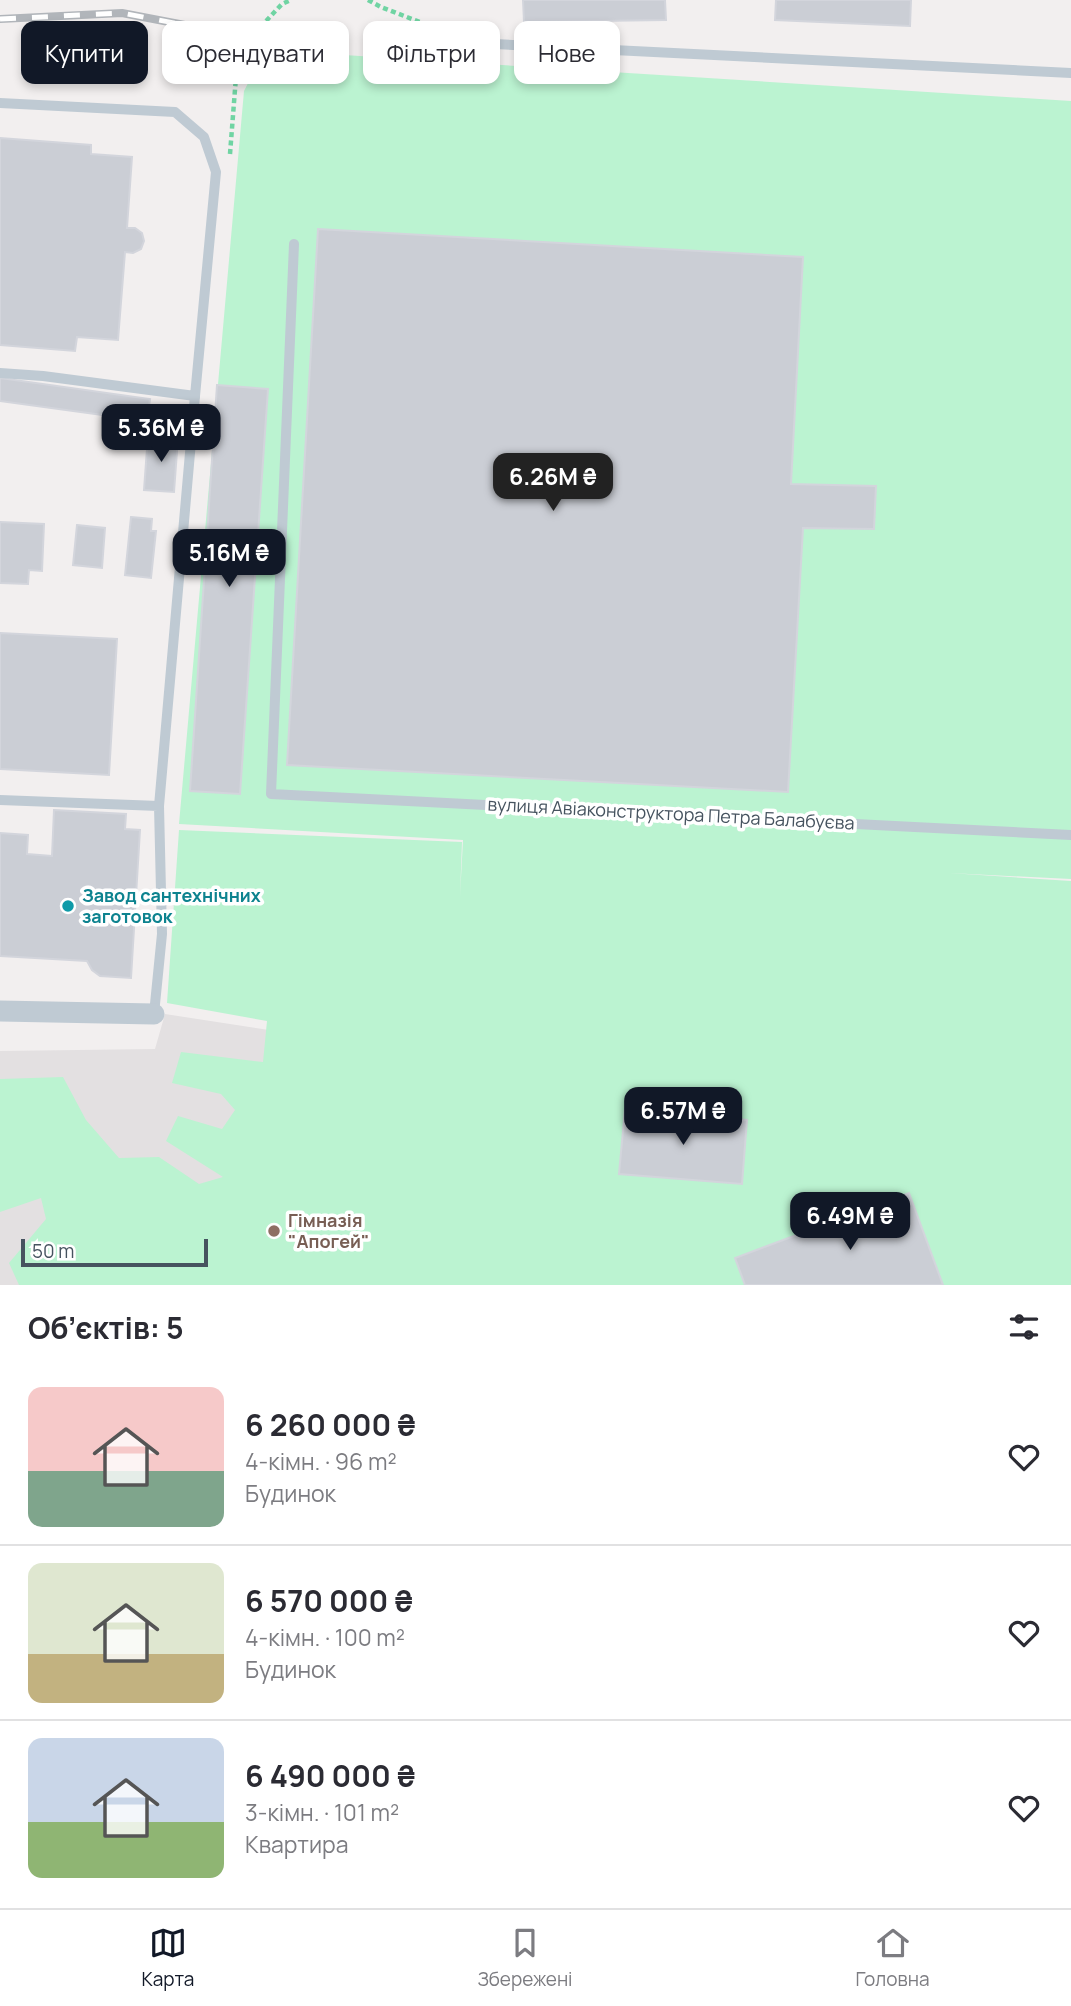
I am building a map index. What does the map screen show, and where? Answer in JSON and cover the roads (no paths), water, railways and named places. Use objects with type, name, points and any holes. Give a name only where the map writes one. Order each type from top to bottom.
[{"type":"street","points":[[0,1011],[155,1014]]},
{"type":"lane","points":[[500,44],[1071,73]]},
{"type":"lane","points":[[0,103],[175,112],[204,137],[216,172],[159,806],[162,934],[155,1014]]},
{"type":"lane","name":"вулиця Авіаконструктора Петра Балабуєва","points":[[294,244],[271,794],[1071,835]]},
{"type":"lane","points":[[0,373],[44,376],[195,396]]},
{"type":"lane","points":[[0,800],[159,806]]},
{"type":"railway","points":[[0,19],[122,13],[164,21]]},
{"type":"place","name":"Завод сантехнічних заготовок","points":[[68,906]]},
{"type":"place","name":"Гімназія \"Апогей\"","points":[[274,1231]]}]
